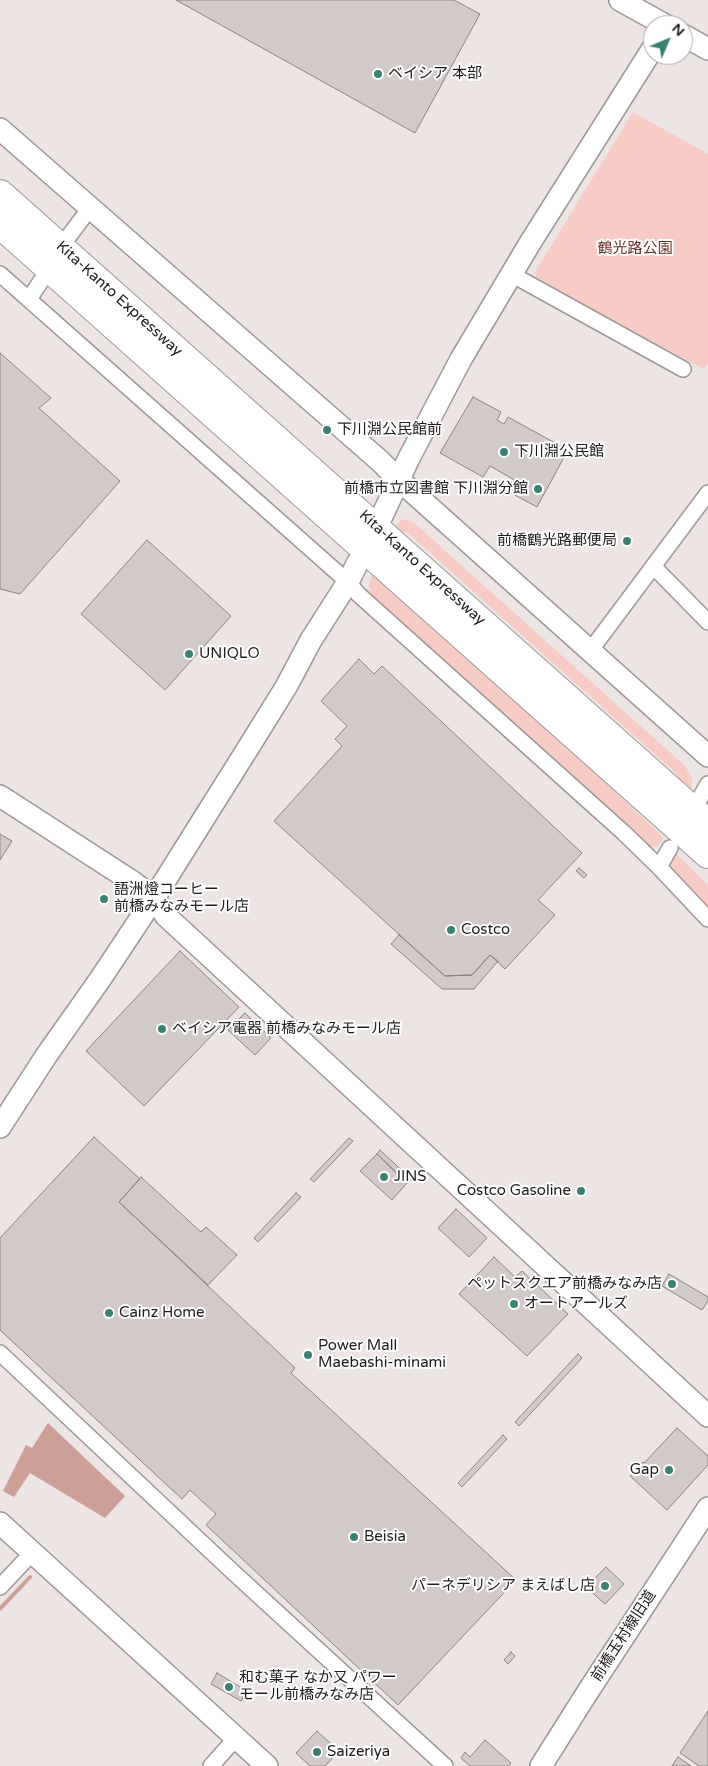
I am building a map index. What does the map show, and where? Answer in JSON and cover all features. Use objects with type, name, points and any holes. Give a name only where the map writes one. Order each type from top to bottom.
[{"type":"highway","name":"Kita-Kanto Expressway","points":[[0,194],[708,824]]},
{"type":"highway","name":"Kita-Kanto Expressway","points":[[0,224],[708,854]]},
{"type":"street","points":[[620,0],[646,15]]},
{"type":"street","points":[[693,40],[708,48]]},
{"type":"street","points":[[382,516],[409,458],[462,359],[511,274],[643,64]]},
{"type":"street","points":[[0,129],[380,461],[708,756]]},
{"type":"street","points":[[69,236],[90,208]]},
{"type":"street","points":[[0,274],[348,582],[659,867],[708,918]]},
{"type":"street","points":[[511,274],[683,369]]},
{"type":"street","points":[[29,299],[41,281]]},
{"type":"street","points":[[590,650],[708,493]]},
{"type":"street","points":[[0,1127],[154,898],[250,746],[358,562]]},
{"type":"street","points":[[653,566],[708,622]]},
{"type":"street","points":[[700,798],[708,784]]},
{"type":"street","points":[[0,796],[133,882],[154,898],[166,916],[708,1416]]},
{"type":"street","points":[[659,867],[670,848]]},
{"type":"street","points":[[0,1353],[234,1573],[445,1766]]},
{"type":"street","name":"前橋玉村線旧道","points":[[541,1766],[586,1693],[708,1508]]},
{"type":"street","points":[[0,1523],[267,1766]]},
{"type":"street","points":[[0,1587],[32,1553]]},
{"type":"street","points":[[211,1766],[236,1738]]},
{"type":"green space","name":"鶴光路公園","points":[[633,112],[708,154],[708,362],[704,369],[537,280],[535,272]]},
{"type":"green space","points":[[403,519],[413,522],[684,765],[692,777],[691,789],[678,778],[678,775],[406,531],[403,533],[396,527]]},
{"type":"green space","points":[[373,573],[587,765],[661,835],[663,839],[657,846],[651,848],[643,844],[578,782],[445,664],[370,594],[369,585]]},
{"type":"green space","points":[[675,853],[708,885],[708,907],[672,869],[670,864]]},
{"type":"shaded area","points":[[48,1423],[125,1496],[105,1518],[30,1473],[14,1497],[3,1491],[26,1445],[32,1448]]},
{"type":"building","name":"ベイシア 本部","points":[[176,0],[454,0],[480,14],[415,133]]},
{"type":"building","points":[[0,353],[51,398],[39,408],[120,481],[20,594],[0,589]]},
{"type":"building","name":"下川淵公民館","points":[[473,397],[501,412],[497,420],[504,424],[508,417],[568,450],[537,507],[511,493],[518,482],[490,466],[483,477],[440,453]]},
{"type":"building","points":[[147,540],[231,616],[165,690],[81,614]]},
{"type":"building","points":[[359,659],[374,674],[382,666],[582,853],[538,900],[555,915],[505,969],[490,955],[472,975],[445,976],[274,821],[342,746],[335,739],[347,726],[321,701]]},
{"type":"building","points":[[0,834],[12,841],[0,860]]},
{"type":"building","points":[[579,868],[587,875],[584,878],[576,871]]},
{"type":"building","points":[[399,935],[445,976],[472,975],[490,955],[498,961],[474,989],[442,989],[391,944]]},
{"type":"building","name":"ベイシア電器 前橋みなみモール店","points":[[180,951],[239,1007],[144,1106],[86,1051]]},
{"type":"building","points":[[245,1013],[271,1038],[255,1055],[228,1030]]},
{"type":"building","points":[[94,1137],[140,1179],[119,1202],[295,1368],[291,1373],[516,1580],[398,1705],[206,1525],[216,1514],[190,1490],[182,1499],[0,1330],[0,1238]]},
{"type":"building","points":[[349,1138],[353,1141],[314,1182],[310,1179]]},
{"type":"building","points":[[380,1150],[411,1179],[407,1183],[377,1154]]},
{"type":"building","name":"JINS","points":[[377,1154],[407,1183],[392,1200],[360,1171]]},
{"type":"building","points":[[141,1177],[201,1232],[206,1227],[237,1255],[208,1285],[119,1202]]},
{"type":"building","points":[[296,1193],[301,1197],[258,1242],[254,1238]]},
{"type":"building","points":[[456,1209],[487,1238],[469,1257],[438,1228]]},
{"type":"building","name":"オートアールズ","points":[[494,1257],[515,1277],[522,1271],[568,1314],[527,1356],[459,1294]]},
{"type":"building","points":[[669,1274],[708,1297],[708,1301],[702,1310],[662,1286]]},
{"type":"building","points":[[578,1354],[582,1358],[519,1426],[515,1422]]},
{"type":"building","name":"Gap","points":[[677,1428],[708,1456],[708,1465],[667,1510],[630,1476]]},
{"type":"building","points":[[503,1435],[507,1439],[462,1487],[458,1483]]},
{"type":"building","name":"パーネデリシア まえばし店","points":[[606,1567],[624,1584],[605,1604],[586,1587]]},
{"type":"building","points":[[511,1652],[515,1656],[508,1664],[504,1660]]},
{"type":"building","name":"和む菓子 なか又 パワー モール前橋みなみ店","points":[[217,1673],[247,1691],[241,1701],[211,1684]]},
{"type":"building","points":[[708,1711],[708,1766],[699,1766],[680,1753]]},
{"type":"building","points":[[317,1731],[339,1751],[325,1766],[310,1766],[296,1753]]},
{"type":"building","points":[[485,1740],[511,1763],[509,1766],[470,1766],[461,1758],[465,1752],[470,1757]]},
{"type":"building","points":[[678,1757],[691,1766],[672,1766]]},
{"type":"waterway","points":[[0,1609],[30,1577]]},
{"type":"place","name":"ベイシア 本部","points":[[378,74]]},
{"type":"place","name":"下川淵公民館前","points":[[327,430]]},
{"type":"place","name":"下川淵公民館","points":[[504,452]]},
{"type":"place","name":"前橋市立図書館 下川淵分館","points":[[538,489]]},
{"type":"place","name":"前橋鶴光路郵便局","points":[[627,541]]},
{"type":"place","name":"UNIQLO","points":[[189,654]]},
{"type":"place","name":"語洲燈コーヒー 前橋みなみモール店","points":[[104,899]]},
{"type":"place","name":"Costco","points":[[451,930]]},
{"type":"place","name":"ベイシア電器 前橋みなみモール店","points":[[162,1029]]},
{"type":"place","name":"JINS","points":[[384,1177]]},
{"type":"place","name":"Costco Gasoline","points":[[581,1191]]},
{"type":"place","name":"ペットスクエア前橋みなみ店","points":[[672,1284]]},
{"type":"place","name":"オートアールズ","points":[[514,1304]]},
{"type":"place","name":"Cainz Home","points":[[109,1313]]},
{"type":"place","name":"Power Mall Maebashi-minami","points":[[308,1355]]},
{"type":"place","name":"Gap","points":[[669,1470]]},
{"type":"place","name":"Beisia","points":[[354,1537]]},
{"type":"place","name":"パーネデリシア まえばし店","points":[[605,1586]]},
{"type":"place","name":"和む菓子 なか又 パワー モール前橋みなみ店","points":[[229,1687]]},
{"type":"place","name":"Saizeriya","points":[[317,1752]]}]
